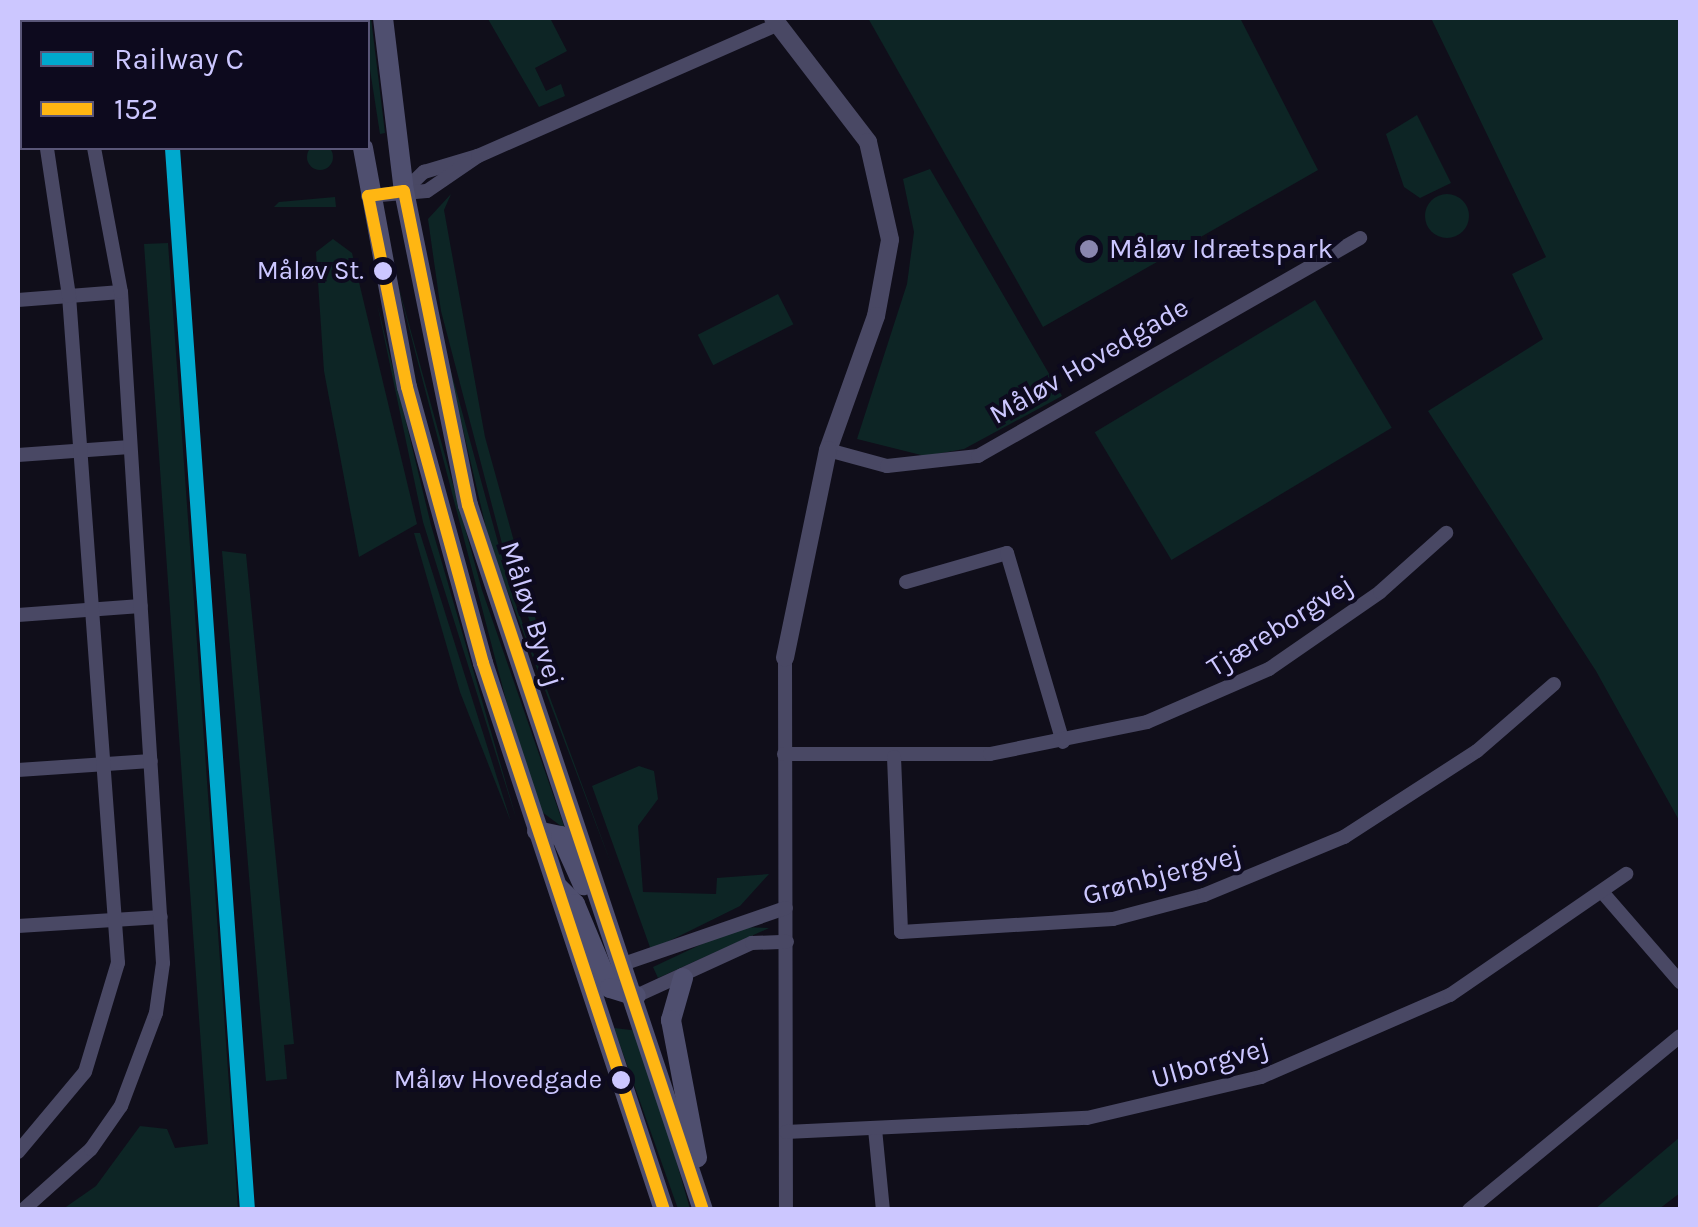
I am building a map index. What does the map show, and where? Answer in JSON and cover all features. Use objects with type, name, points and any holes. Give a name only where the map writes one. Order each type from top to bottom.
[{"type":"main road","name":"Måløv Byvej","points":[[384,18],[404,191],[468,504],[626,963],[703,1210]]},
{"type":"main road","name":"Måløv Byvej","points":[[363,150],[368,196],[408,387],[537,831],[664,1210]]},
{"type":"main road","points":[[537,831],[568,845],[595,913],[618,941]]},
{"type":"main road","points":[[554,884],[575,904],[610,988],[636,996]]},
{"type":"main road","points":[[683,978],[671,1020],[703,1210]]},
{"type":"street","points":[[368,196],[404,191],[424,172],[478,156],[776,21],[854,116],[886,206],[885,282],[828,450],[785,658],[786,1210]]},
{"type":"street","points":[[18,1152],[64,1104],[101,1038],[118,963],[69,296],[48,150]]},
{"type":"street","points":[[22,1210],[91,1149],[128,1092],[156,1013],[161,917],[120,292],[94,150]]},
{"type":"street","name":"Måløv Hovedgade","points":[[828,450],[887,466],[978,456],[1360,238]]},
{"type":"street","points":[[18,300],[120,292]]},
{"type":"street","points":[[18,456],[130,447]]},
{"type":"street","name":"Tjæreborgvej","points":[[784,754],[894,758],[1063,742],[1147,722],[1269,669],[1446,533]]},
{"type":"street","points":[[906,582],[1007,553],[1063,742]]},
{"type":"street","points":[[18,614],[141,606]]},
{"type":"street","name":"Grønbjergvej","points":[[894,758],[902,932],[1112,919],[1220,890],[1344,837],[1477,752],[1554,684]]},
{"type":"street","points":[[18,770],[151,761]]},
{"type":"street","name":"Ulborgvej","points":[[786,1132],[1087,1118],[1261,1077],[1450,995],[1626,874]]},
{"type":"street","points":[[1603,893],[1680,982]]},
{"type":"street","points":[[626,963],[786,908]]},
{"type":"street","points":[[18,926],[161,917]]},
{"type":"street","points":[[636,996],[683,978],[752,943],[787,942]]},
{"type":"street","points":[[1469,1210],[1680,1036]]},
{"type":"street","points":[[874,1130],[883,1210]]},
{"type":"green space","points":[[371,18],[385,133],[380,134],[370,70],[370,20],[362,20]]},
{"type":"green space","points":[[550,18],[567,51],[535,68],[546,91],[561,84],[565,96],[539,107],[488,19]]},
{"type":"green space","name":"Måløv Idrætspark","points":[[868,18],[1240,18],[1318,170],[1043,327]]},
{"type":"green space","points":[[1431,18],[1680,18],[1680,822],[1596,671],[1428,411],[1543,339],[1512,274],[1546,257]]},
{"type":"green space","points":[[1417,115],[1451,183],[1420,198],[1404,187],[1386,134]]},
{"type":"green space","points":[[310,150],[332,152],[332,162],[325,169],[315,169],[308,162]]},
{"type":"green space","points":[[930,169],[1062,396],[964,449],[925,456],[857,439],[907,284],[914,232],[903,179]]},
{"type":"green space","points":[[451,194],[444,210],[485,437],[555,689],[505,555],[441,311],[428,219]]},
{"type":"green space","points":[[1447,194],[1463,200],[1469,216],[1463,232],[1447,238],[1431,232],[1425,216],[1431,200]]},
{"type":"green space","points":[[335,197],[336,207],[274,207],[279,202]]},
{"type":"green space","points":[[333,239],[352,253],[417,524],[359,557],[324,371],[316,252]]},
{"type":"green space","points":[[168,243],[238,1209],[63,1209],[96,1186],[140,1126],[167,1129],[175,1148],[208,1144],[144,244]]},
{"type":"green space","points":[[391,259],[482,590],[565,829],[542,812],[507,704]]},
{"type":"green space","points":[[778,294],[793,324],[713,365],[698,335]]},
{"type":"green space","points":[[1315,300],[1392,428],[1171,560],[1095,432]]},
{"type":"green space","points":[[377,303],[431,525],[517,821],[423,522]]},
{"type":"green space","points":[[441,335],[513,597],[613,869],[490,545]]},
{"type":"green space","points":[[414,533],[420,533],[511,822],[460,692]]},
{"type":"green space","points":[[222,551],[246,554],[294,1044],[284,1045],[287,1079],[266,1081]]},
{"type":"green space","points":[[639,766],[654,771],[658,799],[638,826],[643,892],[716,894],[717,878],[769,874],[740,906],[651,950],[592,786]]},
{"type":"green space","points":[[738,927],[769,928],[658,978],[653,967]]},
{"type":"green space","points":[[614,1028],[639,1031],[690,1209],[678,1209]]},
{"type":"green space","points":[[1680,1137],[1680,1193],[1659,1209],[1595,1209]]},
{"type":"rail line","name":"C","points":[[172,150],[247,1210]]},
{"type":"transit line","name":"152","points":[[664,1210],[483,663],[407,387],[368,196],[404,191],[468,505],[703,1210]]},
{"type":"place","name":"Måløv Idrætspark","points":[[1089,249]]},
{"type":"place","name":"Måløv St.","points":[[383,271]]},
{"type":"place","name":"Måløv Hovedgade","points":[[621,1080]]}]
